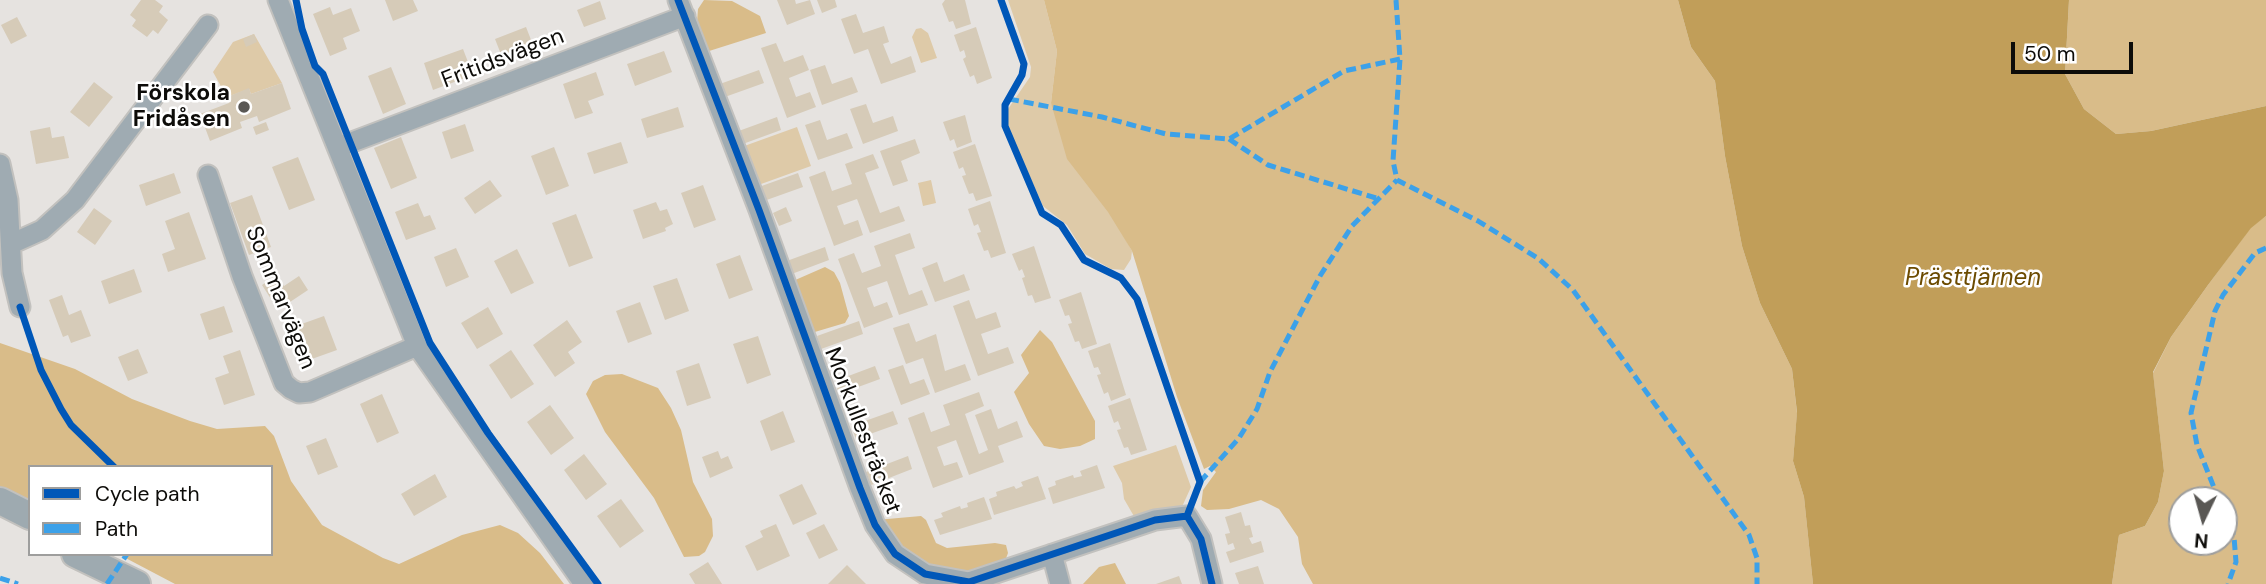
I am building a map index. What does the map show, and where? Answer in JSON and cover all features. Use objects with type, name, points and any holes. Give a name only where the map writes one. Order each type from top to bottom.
[{"type":"street","points":[[278,0],[417,346],[583,584]]},
{"type":"street","name":"Fritidsvägen","points":[[339,147],[682,8]]},
{"type":"street","name":"Morkullesträcket","points":[[682,8],[860,488],[886,543],[908,565],[925,574],[969,582],[1155,520],[1187,516],[1201,539],[1212,584]]},
{"type":"street","points":[[11,244],[42,230],[75,200],[208,25]]},
{"type":"street","points":[[0,164],[8,200],[12,273],[20,307]]},
{"type":"street","name":"Sommarvägen","points":[[208,175],[242,276],[284,383],[291,389],[299,393],[310,392],[417,346]]},
{"type":"street","points":[[0,501],[28,515]]},
{"type":"street","points":[[0,520],[28,533]]},
{"type":"street","points":[[1052,554],[1059,584]]},
{"type":"street","points":[[79,556],[137,584]]},
{"type":"street","points":[[106,556],[159,584]]},
{"type":"shaded area","points":[[704,0],[732,1],[760,16],[766,33],[706,52],[697,22],[698,9]]},
{"type":"shaded area","points":[[1008,0],[1044,0],[1057,51],[1051,103],[1132,251],[1131,259],[1124,270],[1111,269],[1085,254],[1067,225],[1043,206],[1005,121],[1008,109],[1030,77],[1031,67]]},
{"type":"shaded area","points":[[1044,0],[1678,0],[1691,47],[1715,81],[1725,156],[1742,246],[1760,303],[1792,369],[1797,413],[1793,461],[1804,497],[1813,584],[1313,584],[1302,564],[1298,537],[1279,509],[1261,500],[1229,509],[1207,510],[1201,506],[1203,490],[1216,472],[1210,466],[1204,469],[1177,397],[1132,251],[1108,212],[1067,159],[1051,103],[1057,51]]},
{"type":"shaded area","points":[[2069,0],[2266,0],[2266,106],[2151,131],[2116,134],[2084,109],[2065,74]]},
{"type":"shaded area","points":[[921,28],[928,33],[937,58],[921,63],[912,37],[916,29]]},
{"type":"shaded area","points":[[254,34],[282,83],[251,94],[249,89],[227,97],[213,72],[233,42]]},
{"type":"shaded area","points":[[797,127],[811,166],[750,188],[736,149]]},
{"type":"shaded area","points":[[931,180],[936,203],[923,206],[918,183]]},
{"type":"shaded area","points":[[2266,216],[2266,584],[2112,584],[2119,535],[2145,526],[2158,502],[2164,471],[2153,373],[2171,337],[2251,227]]},
{"type":"shaded area","points":[[825,267],[834,272],[840,283],[849,316],[845,323],[808,334],[793,281]]},
{"type":"shaded area","points":[[1040,330],[1052,342],[1095,421],[1095,439],[1080,446],[1060,449],[1044,446],[1029,424],[1014,392],[1029,373],[1021,355]]},
{"type":"shaded area","points":[[0,343],[75,369],[132,399],[190,421],[217,429],[265,426],[274,436],[291,481],[322,525],[383,558],[399,564],[462,535],[500,525],[518,533],[540,553],[564,584],[175,584],[122,556],[273,556],[273,465],[28,465],[28,506],[0,493]]},
{"type":"shaded area","points":[[622,374],[658,388],[681,430],[693,482],[712,519],[713,536],[705,552],[699,556],[684,557],[654,498],[605,432],[586,394],[593,381],[605,375]]},
{"type":"shaded area","points":[[1176,445],[1191,487],[1181,509],[1135,518],[1124,499],[1122,483],[1113,466]]},
{"type":"shaded area","points":[[921,516],[926,520],[936,543],[947,548],[995,543],[1006,545],[1008,553],[1005,561],[964,573],[917,567],[876,520]]},
{"type":"shaded area","points":[[1115,563],[1126,584],[1083,584],[1099,567]]},
{"type":"water","name":"Prästtjärnen","points":[[1678,0],[2069,0],[2065,74],[2084,109],[2116,134],[2151,131],[2266,106],[2266,216],[2251,228],[2208,285],[2171,337],[2153,372],[2164,471],[2158,502],[2145,526],[2119,535],[2112,584],[1813,584],[1804,497],[1793,461],[1797,412],[1792,369],[1760,303],[1742,246],[1725,156],[1715,81],[1691,47]]},
{"type":"building","points":[[141,0],[155,0],[163,6],[159,12],[168,20],[158,34],[153,30],[147,37],[132,26],[136,20],[130,15]]},
{"type":"building","points":[[385,0],[413,0],[418,11],[393,21]]},
{"type":"building","points":[[777,0],[795,0],[796,4],[810,0],[815,14],[787,25]]},
{"type":"building","points":[[817,0],[835,0],[837,7],[822,13]]},
{"type":"building","points":[[945,0],[965,0],[971,24],[956,29],[953,21],[949,22],[942,4]]},
{"type":"building","points":[[600,1],[606,19],[584,27],[577,10]]},
{"type":"building","points":[[330,7],[333,15],[351,8],[360,31],[343,38],[347,49],[330,56],[313,14]]},
{"type":"building","points":[[856,14],[863,33],[884,26],[889,42],[883,44],[891,64],[911,56],[916,72],[881,84],[868,49],[854,54],[841,19]]},
{"type":"building","points":[[17,17],[27,36],[11,44],[1,25]]},
{"type":"building","points":[[526,27],[535,50],[504,62],[495,39]]},
{"type":"building","points":[[976,27],[992,78],[977,84],[974,75],[970,77],[963,59],[966,57],[964,50],[960,52],[954,35]]},
{"type":"building","points":[[254,34],[257,42],[246,47],[243,39]]},
{"type":"building","points":[[776,43],[784,62],[803,55],[809,70],[789,78],[796,97],[810,92],[816,107],[787,118],[761,48]]},
{"type":"building","points":[[463,49],[473,75],[433,90],[424,63]]},
{"type":"building","points":[[664,51],[672,72],[635,86],[627,64]]},
{"type":"building","points":[[825,65],[832,84],[852,77],[858,92],[822,105],[810,70]]},
{"type":"building","points":[[391,67],[406,104],[383,114],[368,76]]},
{"type":"building","points":[[759,70],[764,83],[722,98],[717,85]]},
{"type":"building","points":[[596,72],[604,95],[588,101],[593,113],[575,119],[563,84]]},
{"type":"building","points":[[94,82],[113,97],[89,127],[70,112]]},
{"type":"building","points":[[282,83],[291,109],[259,122],[257,116],[240,122],[242,128],[210,141],[200,114],[229,103],[227,97],[249,88],[251,94]]},
{"type":"building","points":[[866,104],[873,123],[893,116],[898,131],[863,144],[850,109]]},
{"type":"building","points":[[678,107],[684,127],[647,138],[641,119]]},
{"type":"building","points":[[965,115],[972,142],[957,148],[954,139],[950,141],[943,122]]},
{"type":"building","points":[[777,117],[781,130],[740,145],[736,132]]},
{"type":"building","points":[[820,120],[827,140],[847,133],[853,148],[818,160],[805,125]]},
{"type":"building","points":[[266,122],[269,130],[256,135],[253,127]]},
{"type":"building","points":[[465,124],[474,151],[451,159],[442,132]]},
{"type":"building","points":[[50,127],[52,138],[64,136],[69,158],[36,164],[30,131]]},
{"type":"building","points":[[401,137],[417,178],[391,189],[374,148]]},
{"type":"building","points":[[915,139],[920,153],[901,161],[908,181],[893,186],[880,151]]},
{"type":"building","points":[[621,142],[628,163],[594,174],[587,153]]},
{"type":"building","points":[[975,144],[992,196],[976,201],[973,193],[969,194],[962,176],[966,175],[963,167],[959,169],[953,152]]},
{"type":"building","points":[[554,147],[569,186],[546,195],[531,156]]},
{"type":"building","points":[[873,154],[879,168],[865,173],[880,213],[899,206],[905,221],[870,233],[857,199],[837,206],[844,225],[858,220],[863,235],[834,246],[809,177],[825,171],[832,191],[852,184],[845,164]]},
{"type":"building","points":[[298,157],[315,200],[289,210],[272,167]]},
{"type":"building","points":[[174,173],[181,193],[146,206],[139,185]]},
{"type":"building","points":[[798,173],[803,187],[761,202],[756,188]]},
{"type":"building","points":[[490,180],[502,196],[475,214],[464,198]]},
{"type":"building","points":[[703,185],[716,220],[694,228],[681,193]]},
{"type":"building","points":[[252,195],[271,247],[249,255],[230,203]]},
{"type":"building","points":[[990,201],[1006,253],[991,258],[988,250],[984,251],[977,233],[981,232],[978,224],[974,226],[968,209]]},
{"type":"building","points":[[656,202],[660,211],[667,209],[673,224],[665,228],[666,231],[643,239],[633,210]]},
{"type":"building","points":[[418,203],[424,217],[430,215],[436,229],[406,240],[395,212]]},
{"type":"building","points":[[786,207],[792,221],[779,226],[773,213]]},
{"type":"building","points":[[94,208],[112,221],[95,245],[77,232]]},
{"type":"building","points":[[189,212],[206,259],[168,272],[162,254],[175,249],[165,221]]},
{"type":"building","points":[[576,214],[593,258],[569,267],[552,223]]},
{"type":"building","points":[[910,233],[915,248],[895,255],[909,295],[922,290],[928,305],[899,315],[887,281],[867,288],[874,307],[887,302],[893,317],[864,328],[838,259],[854,253],[862,273],[881,266],[874,246]]},
{"type":"building","points":[[1034,246],[1051,298],[1035,303],[1032,295],[1028,296],[1022,269],[1019,271],[1012,254]]},
{"type":"building","points":[[825,247],[829,260],[789,275],[784,262]]},
{"type":"building","points":[[456,248],[469,277],[446,287],[434,257]]},
{"type":"building","points":[[517,249],[534,283],[511,294],[494,261]]},
{"type":"building","points":[[740,255],[753,290],[729,299],[716,264]]},
{"type":"building","points":[[937,262],[944,282],[964,274],[970,290],[935,302],[922,268]]},
{"type":"building","points":[[134,269],[142,292],[109,304],[101,281]]},
{"type":"building","points":[[277,275],[284,286],[299,276],[308,290],[278,310],[262,285]]},
{"type":"building","points":[[677,278],[689,311],[665,320],[653,286]]},
{"type":"building","points":[[1081,292],[1097,344],[1082,349],[1079,341],[1075,342],[1068,324],[1072,323],[1069,315],[1065,316],[1059,300]]},
{"type":"building","points":[[62,295],[69,315],[81,310],[91,336],[71,343],[68,335],[63,337],[49,300]]},
{"type":"building","points":[[969,300],[976,319],[996,312],[1001,327],[981,334],[988,354],[1008,347],[1014,363],[978,376],[953,306]]},
{"type":"building","points":[[640,302],[652,334],[628,343],[616,311]]},
{"type":"building","points":[[224,306],[233,332],[209,340],[200,314]]},
{"type":"building","points":[[488,307],[503,334],[477,349],[461,323]]},
{"type":"building","points":[[324,316],[337,350],[309,360],[296,326]]},
{"type":"building","points":[[567,320],[582,342],[568,352],[575,363],[555,377],[533,345]]},
{"type":"building","points":[[859,321],[863,334],[821,349],[817,336]]},
{"type":"building","points":[[909,323],[916,342],[936,334],[945,371],[965,364],[971,380],[935,393],[923,358],[906,364],[893,328]]},
{"type":"building","points":[[758,336],[771,375],[747,384],[733,344]]},
{"type":"building","points":[[1110,343],[1126,395],[1111,401],[1108,392],[1104,394],[1097,375],[1101,374],[1098,367],[1094,368],[1088,351]]},
{"type":"building","points":[[138,349],[148,373],[128,381],[118,357]]},
{"type":"building","points":[[240,350],[255,395],[224,405],[215,378],[229,373],[223,356]]},
{"type":"building","points":[[511,350],[534,384],[511,399],[489,365]]},
{"type":"building","points":[[699,363],[711,398],[687,406],[676,371]]},
{"type":"building","points":[[903,365],[910,384],[924,379],[930,394],[901,405],[888,370]]},
{"type":"building","points":[[875,366],[880,379],[839,394],[835,381]]},
{"type":"building","points":[[979,392],[984,406],[965,414],[979,454],[988,450],[975,415],[991,409],[998,429],[1017,421],[1023,437],[998,446],[1004,462],[969,475],[956,440],[937,447],[944,466],[957,462],[963,477],[933,488],[908,418],[924,412],[931,432],[950,425],[943,405]]},
{"type":"building","points":[[382,394],[399,433],[377,443],[360,404]]},
{"type":"building","points":[[1130,398],[1147,450],[1131,455],[1128,447],[1124,448],[1117,430],[1121,429],[1118,421],[1114,423],[1108,406]]},
{"type":"building","points":[[550,405],[574,438],[551,455],[527,422]]},
{"type":"building","points":[[783,411],[795,442],[771,451],[760,421]]},
{"type":"building","points":[[893,411],[898,424],[856,439],[851,426]]},
{"type":"building","points":[[326,438],[338,467],[318,475],[306,446]]},
{"type":"building","points":[[718,451],[721,459],[728,456],[733,468],[710,478],[702,457]]},
{"type":"building","points":[[584,454],[607,484],[586,500],[564,470]]},
{"type":"building","points":[[908,456],[912,469],[871,485],[866,472]]},
{"type":"building","points":[[1097,465],[1105,488],[1053,504],[1048,488],[1056,485],[1055,481],[1073,475],[1074,478],[1082,476],[1080,471]]},
{"type":"building","points":[[435,474],[447,497],[414,516],[401,494]]},
{"type":"building","points":[[1038,476],[1046,499],[994,515],[989,499],[997,496],[996,492],[1014,486],[1016,489],[1023,486],[1021,482]]},
{"type":"building","points":[[802,484],[817,514],[793,525],[779,495]]},
{"type":"building","points":[[984,497],[992,519],[940,535],[934,520],[943,517],[941,513],[960,506],[961,509],[968,507],[967,503]]},
{"type":"building","points":[[621,499],[644,531],[620,548],[597,516]]},
{"type":"building","points":[[1241,512],[1245,526],[1250,525],[1253,537],[1249,538],[1252,544],[1261,541],[1264,552],[1230,563],[1226,552],[1235,549],[1233,543],[1228,545],[1225,534],[1230,533],[1225,517]]},
{"type":"building","points":[[776,524],[790,556],[757,571],[745,546],[763,537],[760,531]]},
{"type":"building","points":[[824,524],[838,550],[819,559],[806,533]]},
{"type":"building","points":[[708,562],[722,584],[695,584],[689,574]]},
{"type":"building","points":[[847,565],[866,584],[828,584]]},
{"type":"building","points":[[1258,566],[1264,584],[1239,584],[1235,573]]},
{"type":"building","points":[[1179,576],[1182,584],[1156,584]]},
{"type":"marked path","points":[[1396,0],[1400,59],[1393,161],[1397,180],[1478,221],[1539,259],[1573,290],[1749,535],[1757,558],[1757,584]]},
{"type":"marked path","points":[[1009,99],[1102,117],[1166,134],[1229,139],[1344,71],[1400,59]]},
{"type":"marked path","points":[[1229,139],[1268,165],[1376,198]]},
{"type":"marked path","points":[[1200,482],[1239,438],[1257,409],[1270,372],[1320,276],[1352,226],[1397,180]]},
{"type":"marked path","points":[[2213,486],[2197,445],[2191,413],[2215,311],[2223,295],[2255,253],[2266,248]]},
{"type":"marked path","points":[[107,584],[126,556]]},
{"type":"marked path","points":[[2228,584],[2236,556]]},
{"type":"marked path","points":[[0,578],[18,584]]},
{"type":"cycle path","points":[[296,0],[302,29],[315,66],[323,74],[430,343],[488,433],[598,584]]},
{"type":"cycle path","points":[[678,0],[759,210],[860,488],[875,525],[895,554],[925,574],[969,582],[1155,520],[1187,516],[1201,539],[1212,584]]},
{"type":"cycle path","points":[[1001,0],[1024,64],[1022,75],[1005,105],[1005,126],[1042,213],[1061,225],[1084,260],[1121,278],[1137,299],[1200,482],[1187,516]]},
{"type":"cycle path","points":[[20,307],[41,370],[61,409],[71,425],[112,465]]},
{"type":"place","name":"Förskola Fridåsen","points":[[244,107]]}]
